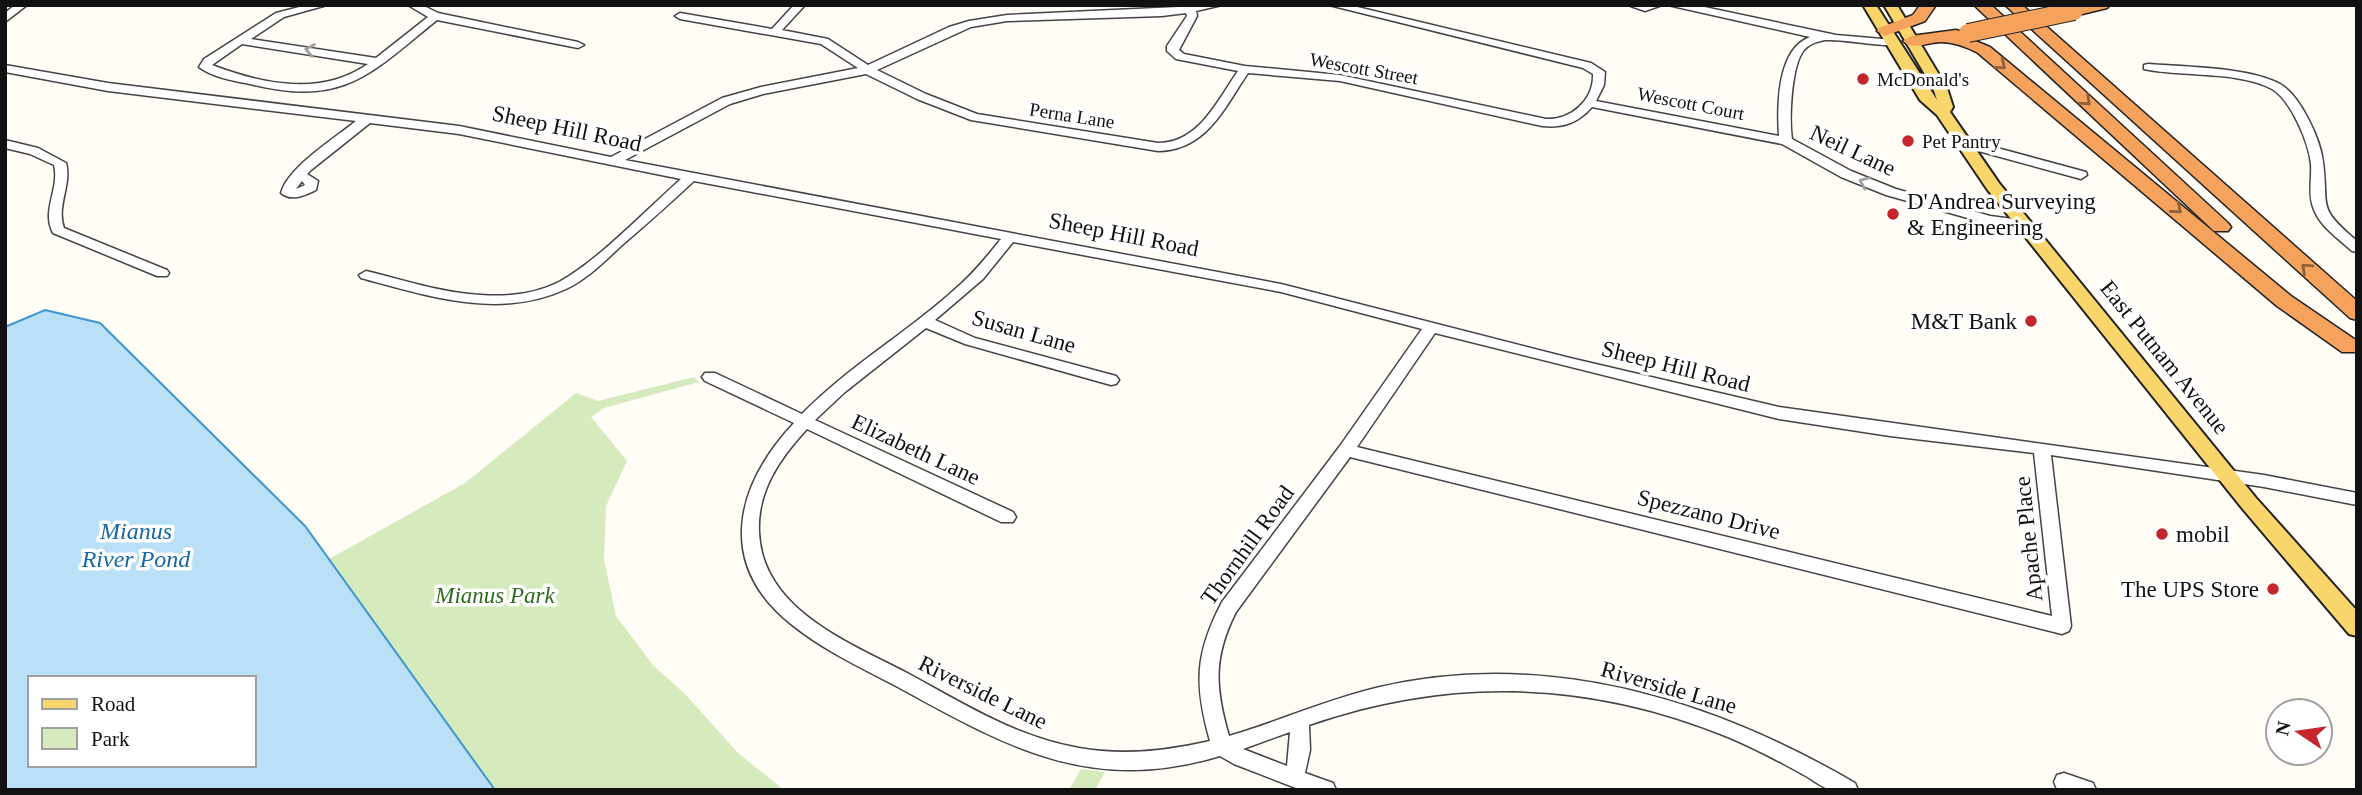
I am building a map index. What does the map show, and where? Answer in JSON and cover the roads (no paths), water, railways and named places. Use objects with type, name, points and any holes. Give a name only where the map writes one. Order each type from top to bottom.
[{"type":"highway","points":[[1906,32],[1928,5]]},
{"type":"highway","points":[[1982,5],[2353,350]]},
{"type":"highway","points":[[2013,5],[2357,313]]},
{"type":"highway","points":[[2023,5],[2078,64]]},
{"type":"highway","points":[[1941,37],[2070,8],[2102,5]]},
{"type":"highway","points":[[1888,37],[1906,32],[1965,30]]},
{"type":"highway","points":[[1906,32],[1969,42],[1984,50],[2284,301],[2353,350]]},
{"type":"main road","name":"East Putnam Avenue","points":[[1869,5],[1927,100],[1942,111],[1958,138],[2024,224],[2300,564],[2357,627]]},
{"type":"main road","name":"East Putnam Avenue","points":[[1890,5],[1940,88],[1946,107],[1942,111]]},
{"type":"street","points":[[5,19],[22,5]]},
{"type":"street","points":[[322,5],[280,15],[238,40],[208,61],[205,67],[225,75],[274,85],[332,86],[356,78],[435,16]]},
{"type":"street","points":[[413,5],[435,16],[578,45]]},
{"type":"street","points":[[775,32],[800,5]]},
{"type":"street","points":[[1001,5],[1007,18]]},
{"type":"street","points":[[627,164],[659,137],[709,108],[734,98],[867,70],[953,29],[981,21],[1091,17],[1190,10],[1217,5]]},
{"type":"street","points":[[1334,5],[1587,65],[1600,75],[1589,103]]},
{"type":"street","points":[[1633,5],[1645,8],[1657,5]]},
{"type":"street","points":[[1673,5],[1794,28],[1825,37],[1888,37]]},
{"type":"street","name":"Wescott Street","points":[[1190,10],[1192,16],[1173,46],[1175,54],[1245,69],[1340,78],[1555,123],[1572,119],[1589,103]]},
{"type":"street","name":"Perna Lane","points":[[680,16],[824,41],[841,49],[867,70],[948,108],[975,117],[1158,147],[1181,145],[1194,136],[1245,69]]},
{"type":"street","name":"Neil Lane","points":[[1825,37],[1802,45],[1794,55],[1785,116],[1786,141],[1846,174],[1891,192],[1989,220],[2024,224]]},
{"type":"street","points":[[238,40],[377,62]]},
{"type":"street","points":[[2148,67],[2259,82],[2278,88],[2285,94],[2303,123],[2316,153],[2318,206],[2329,223],[2357,248]]},
{"type":"street","name":"Sheep Hill Road","points":[[5,68],[108,87],[459,130],[691,177],[1274,286],[1570,363],[1779,413],[1890,430],[2042,447],[2227,475],[2357,499]]},
{"type":"street","points":[[247,104],[274,85]]},
{"type":"street","name":"Wescott Court","points":[[1589,103],[1786,141]]},
{"type":"street","points":[[300,176],[317,158],[368,118]]},
{"type":"street","points":[[627,164],[659,137]]},
{"type":"street","points":[[1958,138],[1986,149],[2081,175]]},
{"type":"street","points":[[5,144],[34,151],[60,163],[64,172],[63,184],[54,215],[58,230],[162,272]]},
{"type":"street","points":[[366,275],[449,297],[492,302],[524,299],[551,292],[580,275],[691,177]]},
{"type":"street","name":"Riverside Lane","points":[[1011,236],[978,276],[926,322],[843,384],[805,421],[776,456],[764,476],[753,498],[750,531],[753,556],[769,590],[796,616],[852,652],[1003,734],[1037,747],[1096,760],[1141,762],[1175,758],[1222,746],[1370,698],[1424,687],[1494,682],[1570,686],[1638,699],[1712,722],[1793,757],[1848,790]]},
{"type":"street","name":"Susan Lane","points":[[926,322],[970,341],[1111,380]]},
{"type":"street","name":"Thornhill Road","points":[[1222,746],[1207,697],[1210,656],[1220,622],[1346,450],[1432,326]]},
{"type":"street","name":"Elizabeth Lane","points":[[710,377],[1007,517]]},
{"type":"street","name":"Apache Place","points":[[2042,447],[2062,626]]},
{"type":"street","name":"Spezzano Drive","points":[[1346,450],[2062,626]]},
{"type":"street","points":[[1293,778],[1301,756],[1302,738],[1298,721]]},
{"type":"street","points":[[1222,746],[1241,758],[1326,790]]},
{"type":"street","points":[[2064,782],[2086,790]]},
{"type":"water","name":"Mianus River Pond","points":[[45,310],[100,323],[305,526],[495,790],[5,790],[5,327]]},
{"type":"place","name":"McDonald's","points":[[1863,79]]},
{"type":"place","name":"Pet Pantry","points":[[1908,141]]},
{"type":"place","name":"D'Andrea Surveying & Engineering","points":[[1893,214]]},
{"type":"place","name":"M&T Bank","points":[[2031,321]]},
{"type":"place","name":"mobil","points":[[2162,534]]},
{"type":"place","name":"The UPS Store","points":[[2273,589]]},
{"type":"park label","name":"Mianus Park","points":[[495,595]]}]
